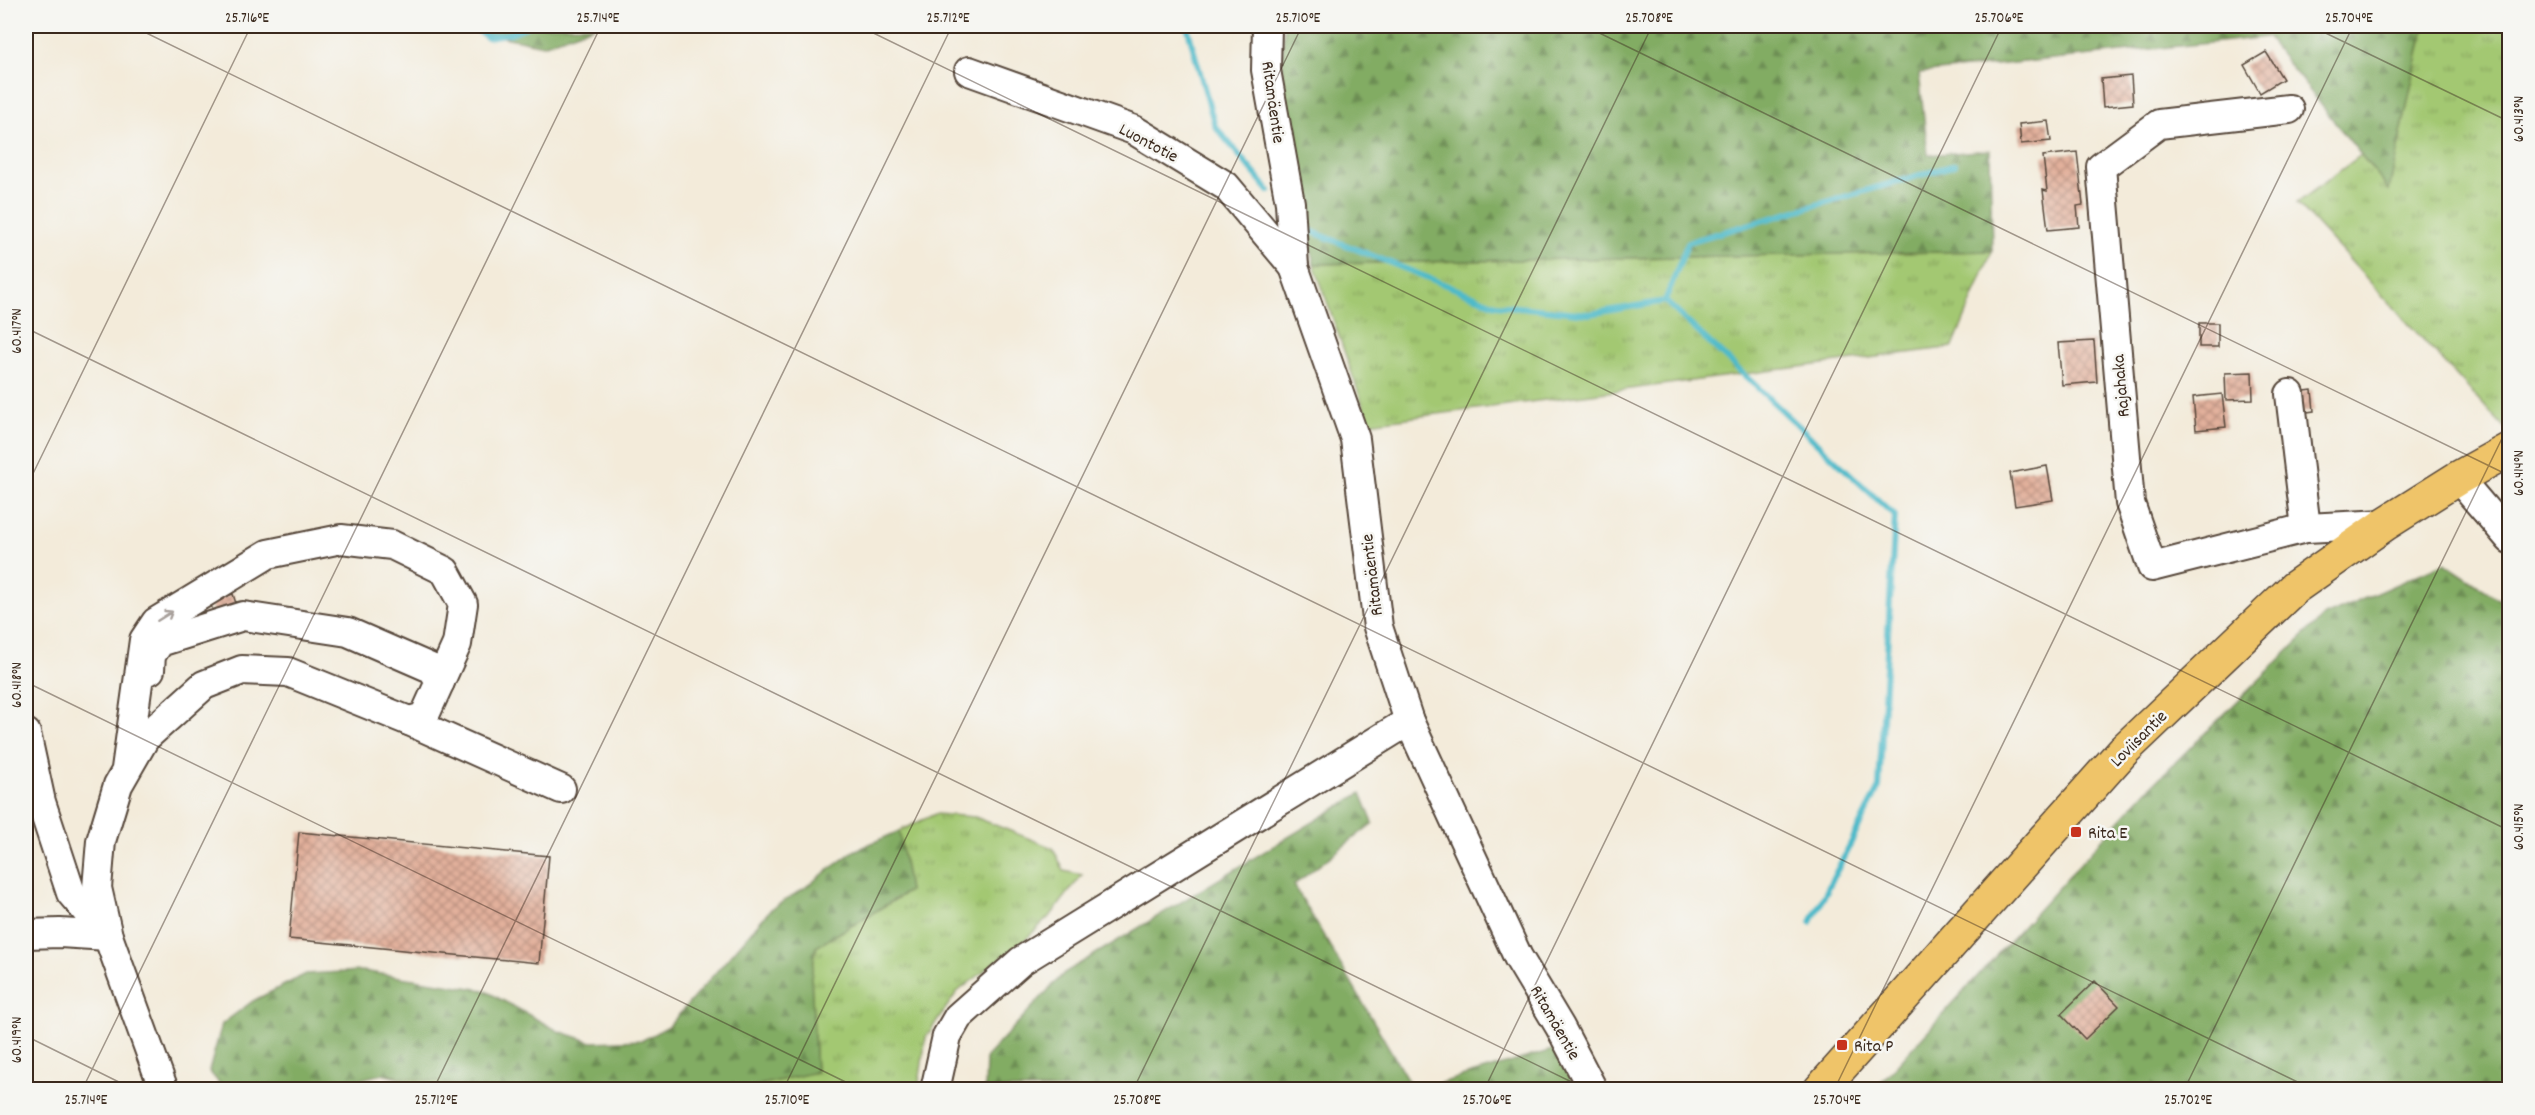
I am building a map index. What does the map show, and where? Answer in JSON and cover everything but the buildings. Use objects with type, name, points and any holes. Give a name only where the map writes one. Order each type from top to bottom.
[{"type":"main road","name":"Loviisantie","points":[[1820,1089],[2124,750],[2294,588],[2385,524],[2458,478],[2510,449]]},
{"type":"street","name":"Ritamäentie","points":[[1267,26],[1266,70],[1290,203],[1294,267],[1355,439],[1378,627],[1410,721],[1518,957],[1560,1027],[1593,1089]]},
{"type":"street","name":"Luontotie","points":[[969,71],[1134,130],[1226,186],[1294,267]]},
{"type":"street","name":"Rajahaka","points":[[2289,109],[2159,124],[2101,167],[2130,503],[2152,567],[2306,528],[2385,524]]},
{"type":"street","points":[[2290,394],[2306,528]]},
{"type":"street","points":[[2458,478],[2510,539]]},
{"type":"street","points":[[126,770],[144,640],[156,622],[268,554],[341,539],[392,544],[446,571],[463,604],[457,644],[440,682],[416,719]]},
{"type":"street","points":[[145,738],[151,655],[160,642],[243,616],[348,632],[433,669],[440,682]]},
{"type":"street","points":[[164,1089],[108,936],[97,888],[101,841],[118,785],[145,738],[204,685],[242,670],[288,672],[416,719],[561,789]]},
{"type":"street","points":[[935,1089],[947,1036],[958,1017],[1021,961],[1410,721]]},
{"type":"street","points":[[26,733],[41,802],[71,893],[108,936]]},
{"type":"street","points":[[26,934],[60,933],[108,936]]},
{"type":"green space","points":[[448,26],[595,26],[543,45]]},
{"type":"green space","points":[[1284,26],[2424,26],[2389,190],[2267,37],[1919,73],[1928,155],[1990,150],[1992,251],[1314,264],[1282,76]]},
{"type":"green space","points":[[2424,26],[2509,26],[2509,424],[2504,427],[2297,203],[2361,155],[2389,189]]},
{"type":"green space","points":[[1992,251],[1953,347],[1369,423],[1314,264]]},
{"type":"green space","points":[[2444,563],[2509,606],[2509,1089],[1874,1090],[2146,791],[2323,617]]},
{"type":"green space","points":[[1361,793],[1373,823],[1294,885],[1413,1089],[985,1089],[986,1057],[1064,973]]},
{"type":"green space","points":[[935,814],[975,817],[1053,848],[1064,871],[1082,875],[1052,914],[1026,939],[957,992],[926,1037],[918,1089],[739,1090],[816,1072],[811,977],[816,947],[909,891],[899,831]]},
{"type":"green space","points":[[899,831],[909,891],[816,947],[811,977],[816,1072],[739,1090],[492,1090],[382,1074],[321,1089],[225,1090],[209,1071],[222,1024],[253,1001],[306,974],[362,971],[484,990],[558,1031],[592,1042],[643,1040],[669,1026],[771,909],[803,889],[854,851]]},
{"type":"green space","points":[[1556,1049],[1575,1089],[1417,1090]]},
{"type":"green space","points":[[382,1074],[492,1089],[436,1089]]},
{"type":"waterway","points":[[472,26],[487,37],[511,33],[528,26]]},
{"type":"waterway","points":[[1187,26],[1215,126],[1269,191]]},
{"type":"waterway","points":[[1308,230],[1496,305],[1589,314],[1665,301],[1688,242],[1955,165]]},
{"type":"waterway","points":[[1665,301],[1895,516],[1879,787],[1811,922]]},
{"type":"place","name":"Rita E","points":[[2076,832]]},
{"type":"place","name":"Rita P","points":[[1842,1045]]}]
